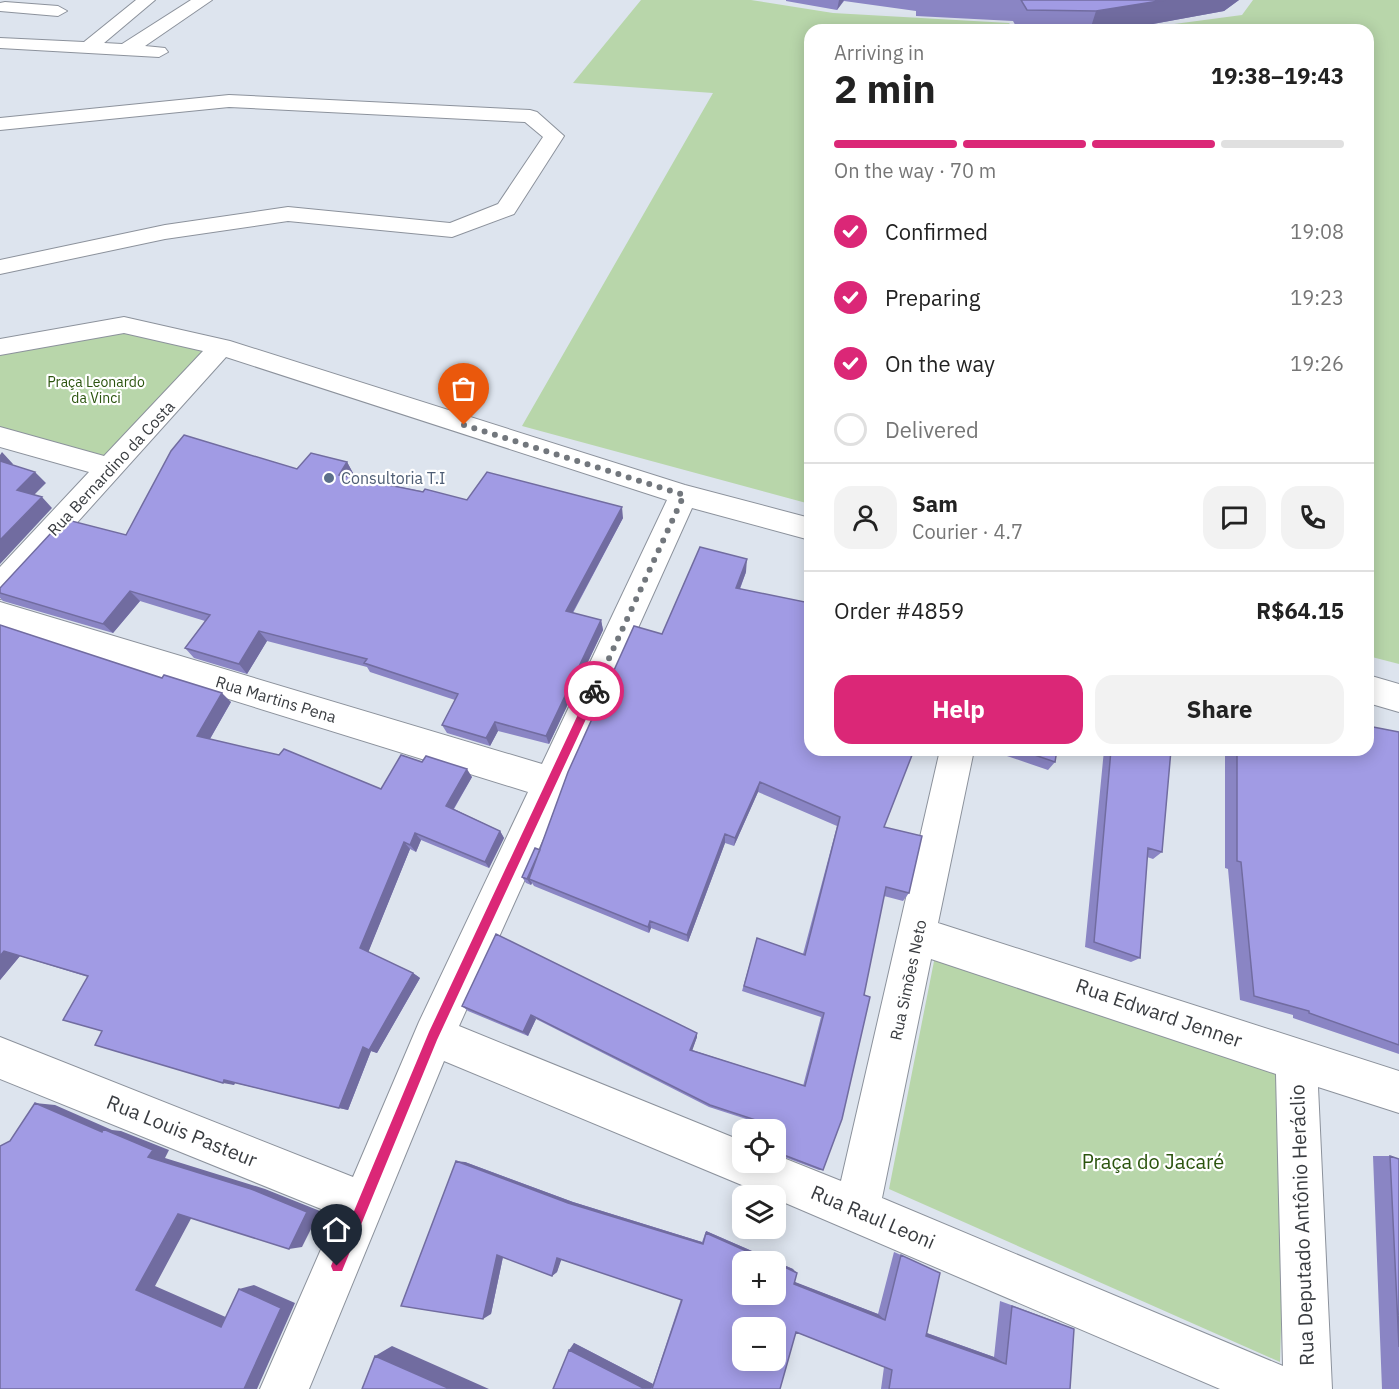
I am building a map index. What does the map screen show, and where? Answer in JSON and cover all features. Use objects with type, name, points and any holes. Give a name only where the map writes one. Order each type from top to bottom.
[{"type":"street","points":[[88,48],[146,0]]},
{"type":"street","points":[[126,50],[203,0]]},
{"type":"street","points":[[6,5],[58,11]]},
{"type":"street","points":[[0,43],[159,52]]},
{"type":"street","points":[[0,124],[229,101],[530,116],[554,136],[506,209],[453,230],[288,214],[165,232],[0,267]]},
{"type":"street","points":[[0,347],[121,325],[221,348],[684,495],[804,527]]},
{"type":"street","name":"Rua Bernardino da Costa","points":[[0,587],[221,348]]},
{"type":"street","points":[[0,437],[112,468]]},
{"type":"street","points":[[284,1389],[433,1036],[684,495]]},
{"type":"street","name":"Rua Martins Pena","points":[[0,615],[552,783]]},
{"type":"street","points":[[1374,691],[1399,698]]},
{"type":"street","name":"Rua Simões Neto","points":[[857,1210],[956,756]]},
{"type":"street","name":"Rua Edward Jenner","points":[[918,936],[1086,988],[1296,1061],[1399,1092]]},
{"type":"street","name":"Rua Raul Leoni","points":[[433,1036],[857,1210],[1278,1389]]},
{"type":"street","name":"Rua Louis Pasteur","points":[[0,1058],[364,1204]]},
{"type":"street","name":"Rua Deputado Antônio Heráclio","points":[[1296,1061],[1308,1389]]},
{"type":"green space","points":[[641,0],[751,0],[833,13],[1010,24],[804,24],[804,502],[522,426],[713,93],[573,83]]},
{"type":"green space","points":[[1253,0],[1399,0],[1399,664],[1374,658],[1374,24],[1174,24],[1242,15]]},
{"type":"green space","name":"Praça Leonardo da Vinci","points":[[128,317],[214,346],[122,462],[0,435],[0,343]]},
{"type":"green space","name":"Praça do Jacaré","points":[[937,946],[1289,1069],[1280,1362],[889,1189]]},
{"type":"building","points":[[1021,0],[1165,0],[1096,11],[1027,10]]},
{"type":"building","points":[[184,435],[297,469],[311,453],[347,462],[339,475],[423,492],[425,489],[467,500],[487,472],[622,507],[566,611],[601,620],[546,736],[495,722],[486,738],[442,725],[458,694],[364,663],[367,659],[259,631],[239,664],[185,648],[210,615],[130,591],[103,624],[0,593],[0,588],[64,519],[126,535],[171,451]]},
{"type":"building","points":[[0,461],[35,472],[17,490],[42,497],[0,540]]},
{"type":"building","points":[[700,547],[747,559],[736,588],[804,602],[804,756],[912,756],[884,827],[922,836],[909,893],[886,887],[864,995],[870,997],[842,1119],[823,1170],[786,1156],[786,1119],[753,1119],[710,1105],[531,1015],[523,1032],[462,1006],[496,934],[697,1033],[690,1050],[805,1086],[824,1013],[744,986],[757,938],[805,955],[840,817],[760,782],[735,838],[725,834],[687,935],[650,921],[648,927],[529,879],[568,772],[634,626],[662,634]]},
{"type":"building","points":[[0,625],[162,678],[164,675],[222,693],[197,736],[279,755],[284,749],[381,789],[401,755],[422,762],[426,756],[467,769],[446,806],[500,831],[485,862],[415,833],[410,845],[404,842],[360,948],[413,973],[369,1050],[363,1047],[339,1108],[224,1080],[223,1083],[95,1045],[102,1031],[63,1020],[88,976],[4,951],[0,956]]},
{"type":"building","points":[[1374,727],[1399,732],[1399,1045],[1309,1013],[1309,1011],[1254,996],[1241,862],[1237,861],[1237,756],[1374,756]]},
{"type":"building","points":[[1038,756],[1056,756],[1055,762]]},
{"type":"building","points":[[1110,756],[1170,756],[1162,852],[1148,848],[1140,958],[1094,942]]},
{"type":"building","points":[[535,848],[540,850],[527,879],[522,877]]},
{"type":"building","points":[[35,1103],[102,1132],[103,1129],[153,1150],[148,1157],[251,1189],[307,1212],[289,1249],[178,1214],[136,1290],[221,1327],[239,1289],[281,1308],[244,1389],[0,1389],[0,1146],[10,1141]]},
{"type":"building","points":[[1390,1156],[1399,1159],[1399,1347]]},
{"type":"building","points":[[456,1161],[568,1203],[703,1244],[706,1233],[746,1251],[732,1251],[732,1305],[786,1305],[786,1268],[797,1273],[794,1284],[885,1320],[901,1255],[940,1273],[926,1336],[1006,1364],[1012,1306],[1074,1329],[1070,1389],[889,1389],[892,1370],[796,1332],[786,1368],[786,1317],[732,1317],[732,1371],[785,1371],[780,1389],[652,1389],[682,1300],[557,1258],[552,1276],[497,1255],[483,1319],[401,1306]]},
{"type":"building","points":[[569,1350],[645,1389],[553,1389]]},
{"type":"building","points":[[375,1356],[450,1389],[362,1389]]},
{"type":"way so far","points":[[464,425],[684,495],[594,691]]},
{"type":"place","name":"Consultoria T.I","points":[[329,478]]},
{"type":"route","points":[[337,1266],[433,1036],[594,691]]}]
